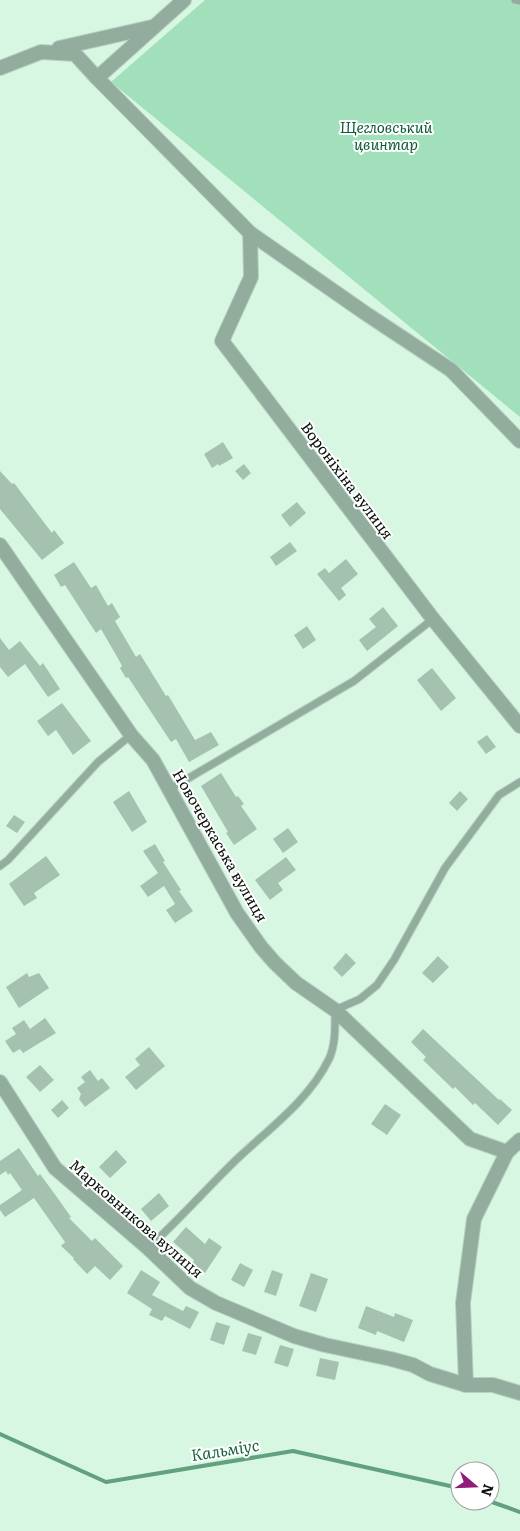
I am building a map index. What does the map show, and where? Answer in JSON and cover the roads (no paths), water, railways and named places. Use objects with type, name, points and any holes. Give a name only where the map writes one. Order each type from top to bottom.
[{"type":"street","points":[[97,78],[184,0]]},
{"type":"street","points":[[0,68],[41,52],[155,27]]},
{"type":"street","points":[[41,52],[76,54],[97,78],[250,233],[451,370],[520,441]]},
{"type":"street","name":"Вороніхіна вулиця","points":[[250,233],[251,277],[222,342],[433,619],[520,726]]},
{"type":"street","name":"Новочеркаська вулиця","points":[[0,545],[131,735],[153,760],[237,913],[261,947],[296,983],[335,1010],[470,1139],[507,1152]]},
{"type":"street","name":"Марковникова вулиця","points":[[0,1082],[55,1168],[148,1248],[190,1288],[216,1303],[263,1324],[325,1346],[406,1363],[430,1374],[466,1385],[493,1385],[520,1393]]},
{"type":"street","points":[[466,1385],[463,1303],[474,1219],[507,1152],[520,1140]]},
{"type":"lane","points":[[515,0],[520,2]]},
{"type":"lane","points":[[170,789],[354,681],[433,619]]},
{"type":"lane","points":[[0,866],[8,860],[98,762],[131,735]]},
{"type":"lane","points":[[148,1248],[235,1161],[305,1095],[320,1076],[334,1048],[335,1010],[360,999],[377,984],[394,960],[446,868],[499,795],[520,782]]},
{"type":"waterway","name":"Кальміус","points":[[0,1434],[106,1482],[293,1451],[450,1486]]},
{"type":"waterway","name":"Кальміус","points":[[500,1505],[520,1512]]},
{"type":"park label","name":"Щегловський цвинтар","points":[[386,134]]}]
